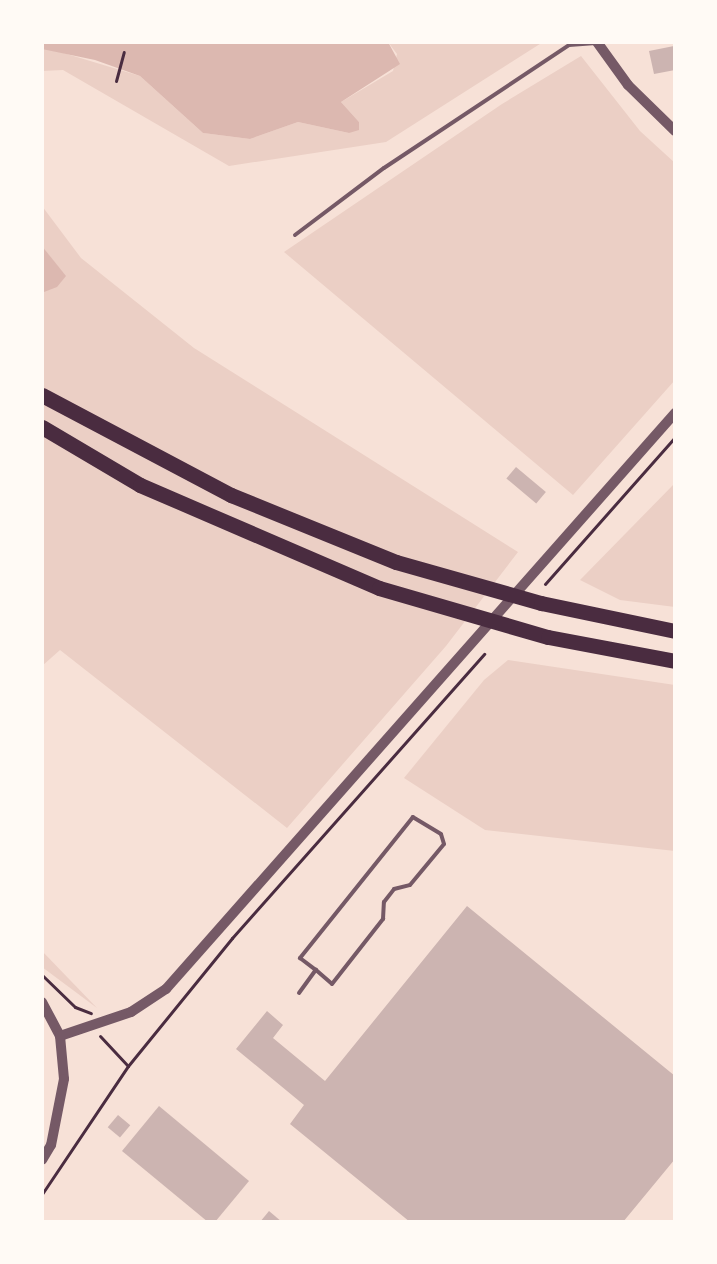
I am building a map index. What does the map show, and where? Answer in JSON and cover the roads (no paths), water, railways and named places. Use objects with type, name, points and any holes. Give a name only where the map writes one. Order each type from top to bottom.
[{"type":"highway","points":[[42,395],[231,495],[396,562],[570,610],[675,631]]},
{"type":"highway","points":[[42,427],[140,485],[379,588],[548,637],[675,662]]},
{"type":"highway","points":[[42,437],[64,442]]},
{"type":"street","points":[[597,42],[627,85],[675,131]]},
{"type":"street","points":[[60,1036],[132,1012],[166,989],[675,413]]},
{"type":"street","points":[[42,1002],[60,1036],[64,1079],[51,1145],[42,1160]]},
{"type":"lane","points":[[295,235],[384,168],[568,45],[597,42]]},
{"type":"lane","points":[[413,817],[441,834],[444,844],[410,885],[394,889],[384,902],[383,919],[332,984],[316,970],[300,958],[413,817]]},
{"type":"lane","points":[[299,993],[316,970]]}]
